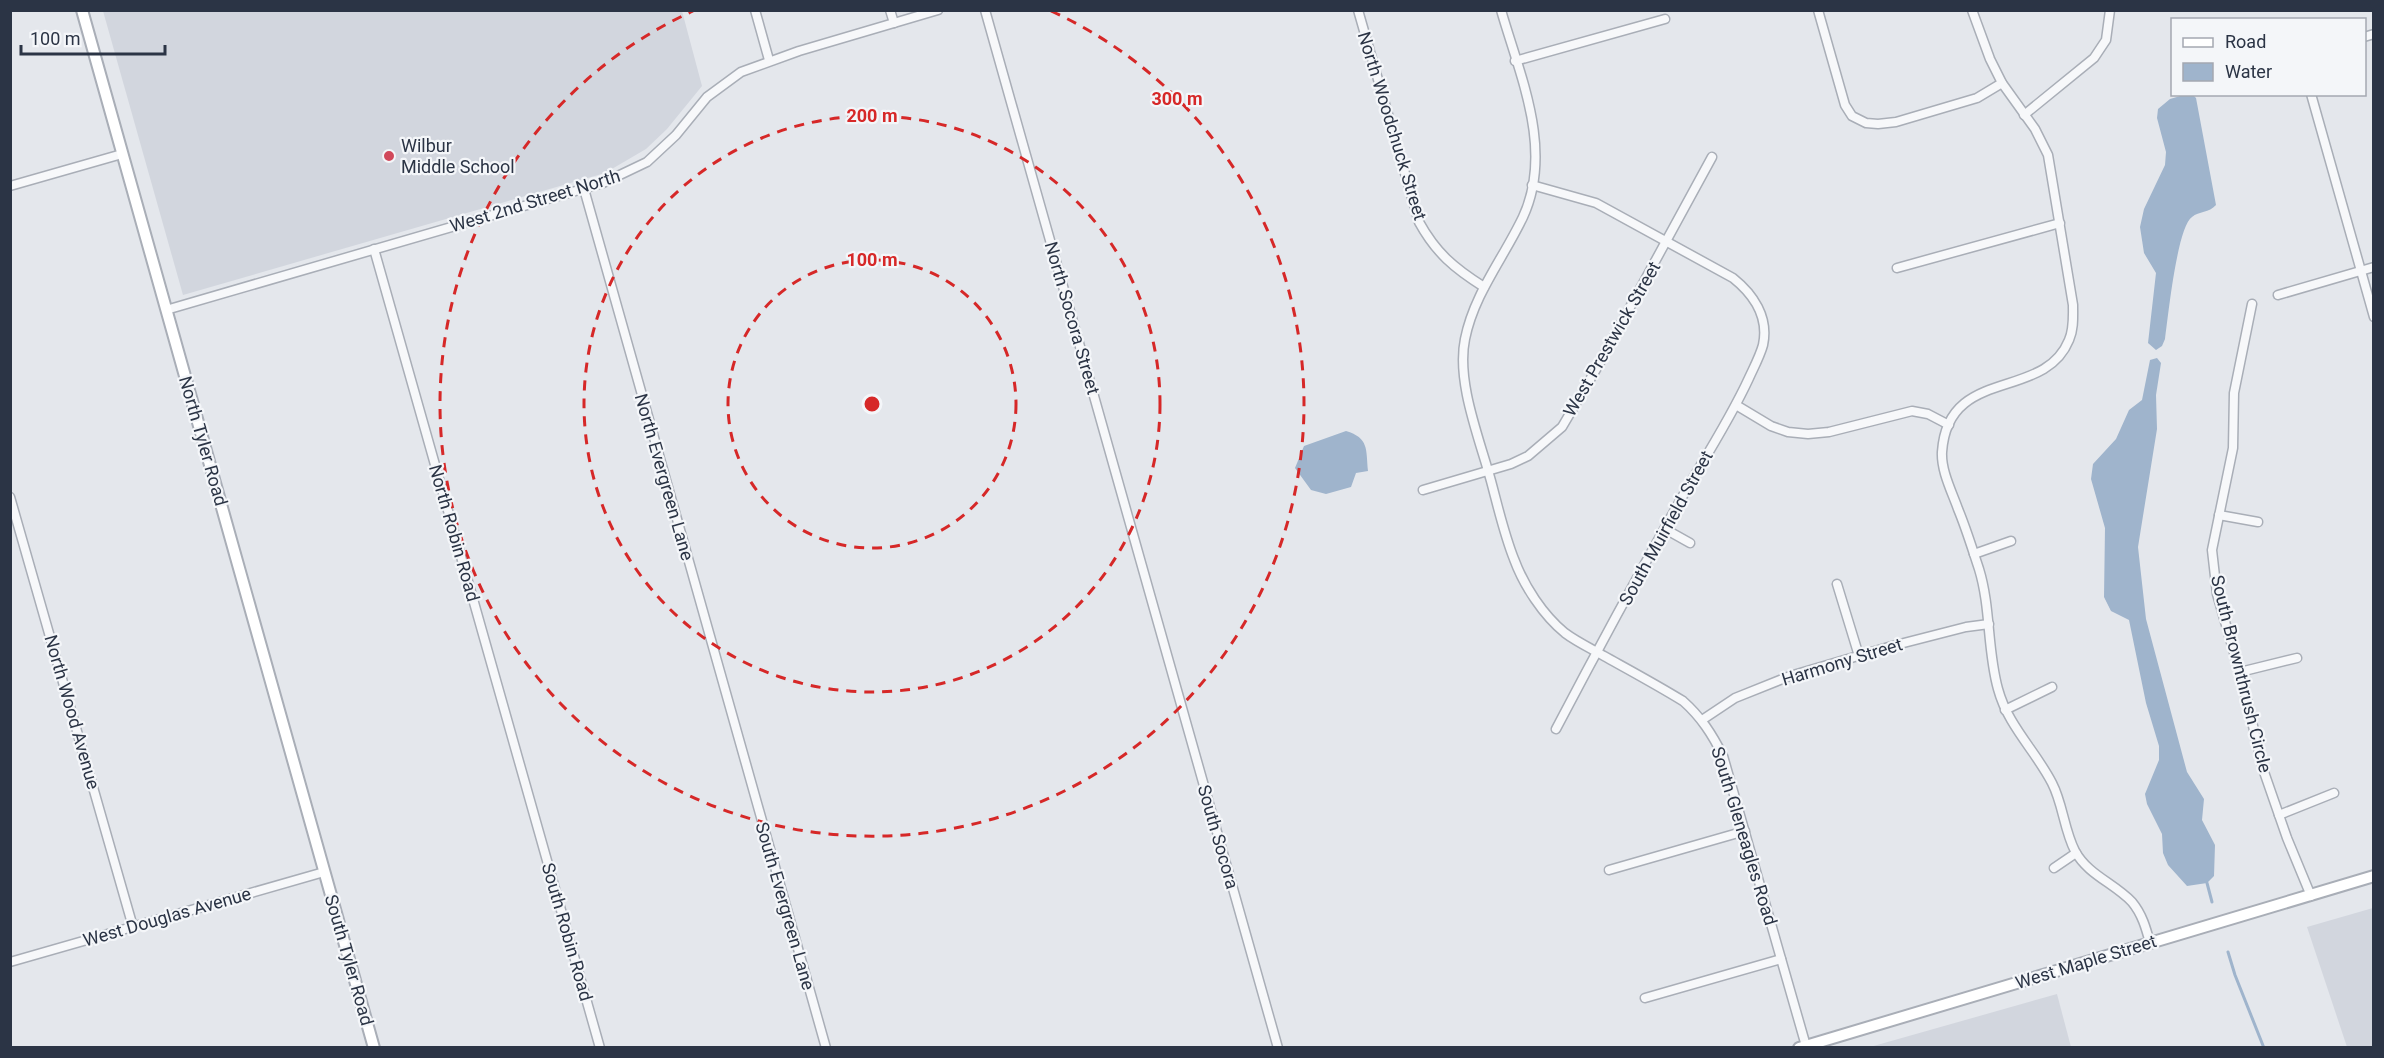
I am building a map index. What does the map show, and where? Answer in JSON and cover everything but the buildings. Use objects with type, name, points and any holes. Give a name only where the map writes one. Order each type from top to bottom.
[{"type":"main road","name":"North Tyler Road","points":[[82,10],[324,872]]},
{"type":"main road","name":"South Tyler Road","points":[[324,872],[374,1047]]},
{"type":"main road","name":"West Maple Street","points":[[1802,1046],[2373,876]]},
{"type":"street","points":[[755,10],[769,60]]},
{"type":"street","points":[[890,10],[894,23]]},
{"type":"street","name":"West 2nd Street North","points":[[166,310],[603,183],[647,162],[676,135],[707,97],[722,83],[741,72],[769,60],[938,10]]},
{"type":"street","name":"North Socora Street","points":[[985,10],[1158,626]]},
{"type":"street","name":"North Woodchuck Street","points":[[1358,10],[1419,222],[1443,258],[1484,287]]},
{"type":"street","name":"South Gleneagles Road","points":[[1501,10],[1531,116],[1535,141],[1532,185],[1524,215],[1484,287],[1469,321],[1464,343],[1463,366],[1467,392],[1514,560],[1528,588],[1543,610],[1565,633],[1683,701],[1702,720],[1723,756],[1781,959],[1802,1046]]},
{"type":"street","points":[[1818,10],[1845,105],[1852,116],[1866,123],[1896,122],[1977,98],[2002,83]]},
{"type":"street","points":[[1972,10],[1990,59],[2002,83],[2035,129],[2048,155],[2073,304],[2073,323],[2068,342],[2057,359],[2043,370],[1990,389],[1970,399],[1960,408],[1949,425],[1942,454],[1946,476],[1974,554],[1987,599],[1993,669],[2005,710],[2053,786],[2067,834],[2076,853],[2089,869],[2132,902],[2142,917],[2150,943]]},
{"type":"street","points":[[2024,115],[2094,58],[2106,40],[2110,10]]},
{"type":"street","points":[[1515,62],[1665,19]]},
{"type":"street","points":[[2312,96],[2373,317]]},
{"type":"street","points":[[10,186],[122,154]]},
{"type":"street","name":"West Prestwick Street","points":[[1424,490],[1511,464],[1528,456],[1562,427],[1598,366],[1712,157]]},
{"type":"street","name":"South Muirfield Street","points":[[1532,185],[1596,203],[1667,241],[1740,283],[1747,289],[1762,315],[1763,344],[1736,405],[1665,529],[1556,729]]},
{"type":"street","name":"North Evergreen Lane","points":[[584,189],[745,765]]},
{"type":"street","points":[[1897,268],[2060,223]]},
{"type":"street","name":"North Robin Road","points":[[374,249],[534,817]]},
{"type":"street","points":[[2278,295],[2373,267]]},
{"type":"street","name":"South Brownthrush Circle","points":[[2252,304],[2234,393],[2233,448],[2212,550],[2217,594],[2240,672],[2264,769],[2279,815],[2311,896]]},
{"type":"street","points":[[1736,405],[1771,426],[1788,432],[1808,434],[1829,432],[1912,411],[1928,414],[1949,425]]},
{"type":"street","name":"North Wood Avenue","points":[[10,497],[133,927]]},
{"type":"street","points":[[2219,515],[2258,522]]},
{"type":"street","points":[[1665,529],[1690,543]]},
{"type":"street","points":[[1974,554],[2011,541]]},
{"type":"street","points":[[1837,584],[1858,656]]},
{"type":"street","name":"Harmony Street","points":[[1702,720],[1735,698],[1759,687],[1858,656],[1966,627],[1989,624]]},
{"type":"street","name":"South Socora","points":[[1158,626],[1278,1047]]},
{"type":"street","points":[[2240,672],[2297,658]]},
{"type":"street","points":[[2005,710],[2052,687]]},
{"type":"street","name":"South Evergreen Lane","points":[[745,765],[826,1047]]},
{"type":"street","points":[[2279,815],[2334,793]]},
{"type":"street","name":"South Robin Road","points":[[534,817],[600,1047]]},
{"type":"street","points":[[1609,870],[1745,831]]},
{"type":"street","points":[[2054,868],[2076,853]]},
{"type":"street","name":"West Douglas Avenue","points":[[10,962],[324,872]]},
{"type":"street","points":[[1645,998],[1781,959]]},
{"type":"shaded area","name":"Wilbur Middle School","points":[[103,11],[682,11],[702,86],[667,129],[646,149],[605,173],[183,295]]},
{"type":"shaded area","points":[[2373,908],[2373,1047],[2347,1047],[2307,927]]},
{"type":"shaded area","points":[[2057,994],[2071,1047],[1870,1047]]},
{"type":"water","points":[[2180,96],[2196,98],[2216,205],[2195,215],[2187,224],[2178,254],[2165,339],[2162,346],[2156,350],[2148,343],[2156,273],[2144,253],[2140,227],[2144,209],[2165,165],[2166,152],[2157,118],[2158,109],[2170,99]]},
{"type":"water","points":[[2157,358],[2161,363],[2156,395],[2157,429],[2138,547],[2146,619],[2187,772],[2204,799],[2202,820],[2215,845],[2214,876],[2207,883],[2187,886],[2168,865],[2163,853],[2162,834],[2147,804],[2145,794],[2159,760],[2159,746],[2146,703],[2129,620],[2111,611],[2104,597],[2105,528],[2091,479],[2093,464],[2116,439],[2129,410],[2142,400],[2150,360]]},
{"type":"water","points":[[1346,431],[1363,441],[1368,471],[1356,473],[1351,487],[1326,494],[1311,490],[1295,468],[1304,446]]},
{"type":"waterway","points":[[2207,883],[2212,902]]},
{"type":"waterway","points":[[2228,952],[2264,1048]]},
{"type":"place","name":"Wilbur Middle School","points":[[389,156]]}]
